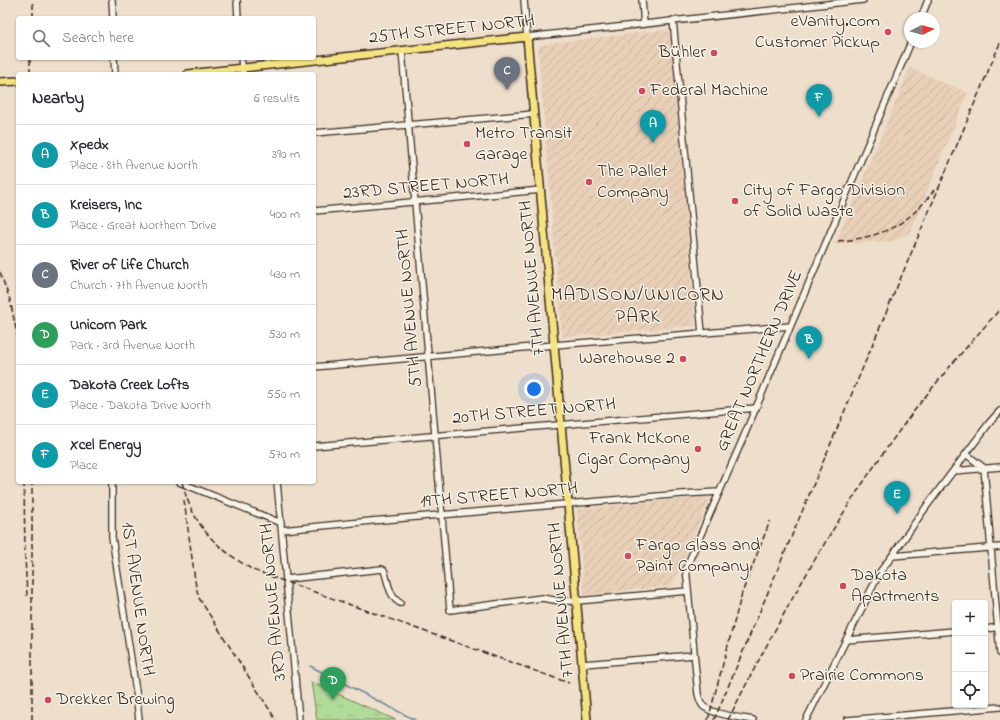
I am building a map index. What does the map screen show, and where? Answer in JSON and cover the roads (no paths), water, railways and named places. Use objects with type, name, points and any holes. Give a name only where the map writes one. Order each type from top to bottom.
[{"type":"main road","name":"25TH STREET NORTH","points":[[224,72],[527,37]]},
{"type":"main road","name":"7TH AVENUE NORTH","points":[[527,37],[587,720]]},
{"type":"main road","points":[[0,76],[8,81]]},
{"type":"main road","points":[[0,85],[8,81]]},
{"type":"main road","points":[[0,82],[16,81]]},
{"type":"street","points":[[112,0],[113,16]]},
{"type":"street","points":[[237,0],[238,16]]},
{"type":"street","name":"7TH AVENUE NORTH","points":[[524,0],[527,37]]},
{"type":"street","points":[[642,0],[644,24]]},
{"type":"street","name":"25TH STREET NORTH","points":[[527,37],[644,24],[806,3],[863,0]]},
{"type":"street","points":[[923,12],[928,0]]},
{"type":"street","points":[[674,20],[702,333]]},
{"type":"street","name":"GREAT NORTHERN DRIVE","points":[[753,720],[710,710],[703,705],[700,700],[698,694],[686,568],[756,408],[908,48]]},
{"type":"street","name":"5TH AVENUE NORTH","points":[[402,51],[450,610],[542,598],[560,601],[576,601]]},
{"type":"street","points":[[114,60],[115,72]]},
{"type":"street","points":[[241,60],[242,71]]},
{"type":"street","points":[[316,133],[534,114]]},
{"type":"street","name":"23RD STREET NORTH","points":[[316,211],[541,190]]},
{"type":"street","points":[[316,367],[554,345],[790,326]]},
{"type":"street","name":"20TH STREET NORTH","points":[[316,446],[756,408]]},
{"type":"street","points":[[806,720],[880,572],[921,514],[1000,411]]},
{"type":"street","points":[[966,454],[984,468],[999,627],[1000,653]]},
{"type":"street","points":[[954,471],[1000,467]]},
{"type":"street","name":"1ST AVENUE NORTH","points":[[112,484],[112,537],[136,690],[139,720]]},
{"type":"street","points":[[184,484],[281,524]]},
{"type":"street","name":"3RD AVENUE NORTH","points":[[277,484],[299,720]]},
{"type":"street","name":"19TH STREET NORTH","points":[[282,530],[682,494],[719,492]]},
{"type":"street","points":[[892,556],[1000,547]]},
{"type":"street","points":[[287,579],[382,569],[384,570],[392,596],[400,603]]},
{"type":"street","points":[[576,601],[688,591]]},
{"type":"street","points":[[988,629],[999,627]]},
{"type":"street","points":[[846,640],[952,631]]},
{"type":"street","points":[[582,664],[694,655]]},
{"type":"street","points":[[847,720],[1000,707]]},
{"type":"waterway","points":[[310,666],[415,720]]},
{"type":"railway","points":[[33,0],[33,16]]},
{"type":"railway","points":[[714,720],[1000,43]]},
{"type":"railway","points":[[30,60],[30,72]]},
{"type":"railway","points":[[838,241],[867,237],[892,228],[904,221],[914,212],[934,190]]},
{"type":"railway","points":[[0,272],[10,300],[16,329]]},
{"type":"railway","points":[[728,720],[791,601],[814,561],[887,447],[924,398],[1000,309]]},
{"type":"railway","points":[[24,484],[27,596]]},
{"type":"railway","points":[[32,484],[32,720]]},
{"type":"railway","points":[[183,484],[192,511],[207,534],[227,553],[253,570],[569,683]]},
{"type":"railway","points":[[184,500],[196,587],[199,598],[276,720]]},
{"type":"railway","points":[[708,720],[742,593],[770,521]]},
{"type":"place","name":"eVanity.com Customer Pickup","points":[[888,32]]},
{"type":"place","name":"Bühler","points":[[714,53]]},
{"type":"place","name":"River of Life Church","points":[[507,90]]},
{"type":"place","name":"Federal Machine","points":[[642,91]]},
{"type":"place","name":"Xcel Energy","points":[[819,117]]},
{"type":"place","name":"Xpedx","points":[[653,143]]},
{"type":"place","name":"Metro Transit Garage","points":[[467,144]]},
{"type":"place","name":"The Pallet Company","points":[[589,182]]},
{"type":"place","name":"City of Fargo Division of Solid Waste","points":[[735,201]]},
{"type":"place","name":"Warehouse 2","points":[[683,359]]},
{"type":"place","name":"Kreisers, Inc","points":[[809,359]]},
{"type":"place","name":"Frank McKone Cigar Company","points":[[698,449]]},
{"type":"place","name":"Dakota Creek Lofts","points":[[897,514]]},
{"type":"place","name":"Fargo Glass and Paint Company","points":[[628,556]]},
{"type":"place","name":"Dakota Apartments","points":[[843,586]]},
{"type":"place","name":"Prairie Commons","points":[[792,676]]},
{"type":"place","name":"Drekker Brewing","points":[[48,700]]},
{"type":"place","name":"Unicorn Park","points":[[333,700]]},
{"type":"district","name":"MADISON/UNICORN PARK","points":[[638,306]]}]
